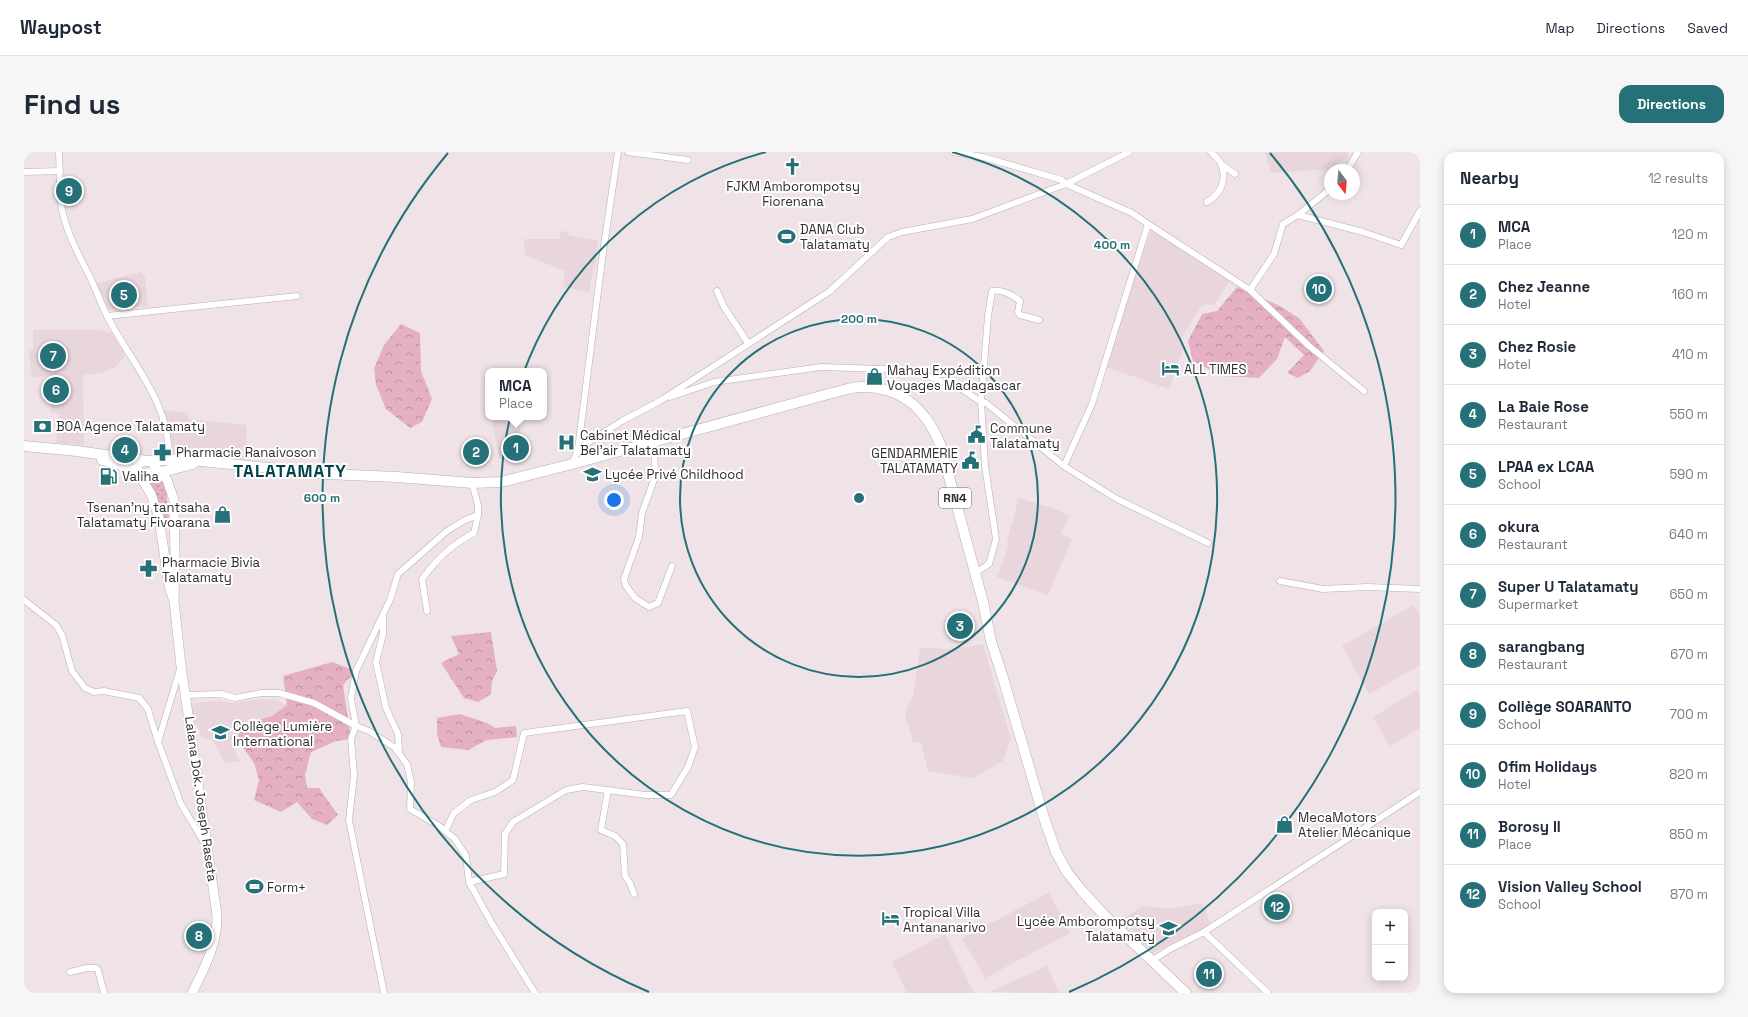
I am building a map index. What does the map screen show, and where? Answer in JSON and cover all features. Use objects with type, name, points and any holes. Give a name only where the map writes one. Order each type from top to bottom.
[{"type":"main road","name":"RN4","points":[[472,483],[501,482],[859,387],[879,389],[903,397],[918,407],[935,433],[940,444],[983,602],[991,641],[1004,678],[1044,818],[1056,852],[1067,872],[1104,915],[1186,993]]},
{"type":"main road","points":[[24,446],[77,450],[147,461],[152,462],[166,470],[174,500],[174,601]]},
{"type":"main road","points":[[24,452],[99,460],[118,464],[137,473],[143,474],[206,461],[326,474],[397,477],[472,483]]},
{"type":"main road","points":[[166,470],[147,461],[138,465],[137,473],[151,494],[160,526],[169,586],[174,601]]},
{"type":"main road","points":[[160,526],[174,522]]},
{"type":"main road","name":"Lalana Dok. Joseph Raseta","points":[[174,601],[181,666],[208,848],[217,925],[207,962],[192,993]]},
{"type":"street","points":[[60,152],[60,191],[63,210],[74,246],[108,316],[140,370],[161,410],[168,436],[166,470]]},
{"type":"street","points":[[572,464],[578,449],[603,252],[618,152]]},
{"type":"street","points":[[628,152],[688,160]]},
{"type":"street","points":[[953,152],[983,157],[1062,180],[1066,184],[1132,213],[1250,290],[1310,346],[1364,391]]},
{"type":"street","points":[[578,449],[622,421],[660,401],[830,291],[888,237],[902,232],[972,218],[1066,184],[1129,152]]},
{"type":"street","points":[[1211,152],[1221,164],[1235,174]]},
{"type":"street","points":[[1351,164],[1358,152]]},
{"type":"street","points":[[1207,202],[1213,199],[1222,185],[1224,178],[1221,164]]},
{"type":"street","points":[[24,172],[60,171]]},
{"type":"street","points":[[1250,290],[1274,254],[1283,224],[1298,215],[1324,194]]},
{"type":"street","points":[[1298,215],[1363,232],[1401,245],[1420,211]]},
{"type":"street","points":[[1064,466],[1092,404],[1148,224]]},
{"type":"street","points":[[975,573],[989,564],[996,539],[985,466],[981,402],[987,324],[992,290],[1002,291],[1017,298],[1020,301],[1018,312],[1020,315],[1039,320]]},
{"type":"street","points":[[717,292],[724,308],[748,343]]},
{"type":"street","points":[[108,316],[297,296]]},
{"type":"street","points":[[660,401],[714,382],[821,367],[912,370],[962,389],[981,402],[986,403],[1064,466],[1117,500],[1208,543]]},
{"type":"street","points":[[654,441],[655,477],[642,513],[639,537],[624,579],[626,586],[635,598],[649,607],[658,603],[672,566]]},
{"type":"street","points":[[427,611],[422,579],[438,558],[459,541],[474,533],[478,515],[478,505],[472,483]]},
{"type":"street","points":[[384,993],[349,820],[354,775],[351,739],[356,726],[350,698],[356,671],[383,614],[398,574],[446,531],[465,520],[478,515]]},
{"type":"street","points":[[1280,581],[1323,589],[1367,587],[1420,589]]},
{"type":"street","points":[[24,600],[56,625],[62,635],[72,671],[85,688],[94,692],[104,691],[139,698],[148,709],[158,742],[181,804],[208,848]]},
{"type":"street","points":[[383,614],[383,634],[376,662],[386,708],[398,734],[399,753]]},
{"type":"street","points":[[158,742],[181,666]]},
{"type":"street","points":[[186,695],[221,694],[235,698],[261,693],[279,693],[314,703],[356,726],[369,731],[394,747],[407,764],[411,782],[410,809],[455,839],[466,856],[469,882],[491,922],[535,993]]},
{"type":"street","points":[[445,831],[454,812],[471,800],[495,792],[513,780],[524,733],[687,711],[695,748],[688,767],[671,795],[646,795],[583,787],[566,790],[513,822],[505,834],[504,874],[469,882]]},
{"type":"street","points":[[608,790],[601,830],[615,836],[623,844],[625,876],[630,883],[634,894]]},
{"type":"street","points":[[1152,960],[1166,951],[1204,932],[1420,792]]},
{"type":"street","points":[[1204,932],[1268,993]]},
{"type":"street","points":[[70,972],[88,968],[96,968],[98,970],[104,993]]},
{"type":"shaded area","points":[[1265,152],[1348,152],[1348,157],[1337,164],[1324,164],[1324,169],[1271,173]]},
{"type":"shaded area","points":[[1152,229],[1231,279],[1215,304],[1202,305],[1182,337],[1184,346],[1169,389],[1103,366]]},
{"type":"shaded area","points":[[560,231],[568,232],[569,236],[598,240],[595,269],[593,269],[589,292],[563,287],[565,271],[525,255],[524,239],[560,239]]},
{"type":"shaded area","points":[[141,272],[145,277],[148,306],[108,310],[97,283]]},
{"type":"shaded area","points":[[33,330],[101,330],[112,333],[125,355],[117,366],[102,373],[83,375],[84,445],[56,443],[59,414],[51,412],[50,376],[32,378],[29,351],[33,350]]},
{"type":"shaded area","points":[[161,410],[188,413],[189,419],[246,425],[247,465],[169,459]]},
{"type":"shaded area","points":[[492,420],[506,420],[506,422],[519,420],[523,455],[499,459]]},
{"type":"shaded area","points":[[1019,498],[1052,508],[1070,516],[1061,534],[1072,539],[1048,595],[997,577],[1008,547],[1007,541]]},
{"type":"shaded area","points":[[1414,605],[1420,616],[1420,665],[1369,694],[1342,646]]},
{"type":"shaded area","points":[[983,644],[1011,739],[1003,761],[973,778],[928,771],[921,742],[913,742],[906,718],[906,708],[913,697],[920,648],[951,649]]},
{"type":"shaded area","points":[[1417,690],[1420,695],[1420,728],[1390,746],[1373,717]]},
{"type":"shaded area","name":"Collège Lumière International","points":[[262,699],[277,700],[287,705],[272,716],[240,725],[242,736],[230,742],[240,761],[225,763],[213,741],[200,736],[200,730],[194,722],[189,704],[219,701],[231,703]]},
{"type":"shaded area","points":[[1049,893],[1070,933],[985,978],[962,938]]},
{"type":"shaded area","name":"Lycée Amborompotsy Talatamaty","points":[[1202,903],[1211,925],[1153,953],[1123,919],[1143,906],[1170,909]]},
{"type":"shaded area","points":[[945,934],[974,993],[907,993],[892,962]]},
{"type":"shaded area","points":[[1047,966],[1059,993],[989,992]]},
{"type":"green space","points":[[1237,287],[1280,306],[1299,318],[1324,351],[1310,371],[1298,378],[1287,373],[1304,355],[1285,337],[1277,359],[1259,378],[1223,376],[1193,361],[1188,341],[1202,314],[1217,311]]},
{"type":"green space","points":[[401,324],[420,333],[421,371],[432,399],[422,422],[410,428],[386,409],[376,385],[374,369],[384,345]]},
{"type":"green space","points":[[165,481],[169,520],[160,522],[147,483]]},
{"type":"green space","points":[[491,632],[497,671],[492,681],[491,694],[478,702],[464,698],[441,663],[459,654],[451,636]]},
{"type":"green space","points":[[332,662],[356,671],[343,685],[351,739],[336,741],[311,752],[305,775],[307,788],[319,788],[338,815],[327,825],[312,819],[297,802],[281,812],[254,800],[259,780],[254,763],[238,740],[240,725],[272,716],[287,705],[283,676]]},
{"type":"green space","points":[[460,714],[487,723],[495,728],[516,726],[517,737],[487,740],[468,750],[441,747],[437,734],[437,718]]},
{"type":"place","name":"FJKM Amborompotsy Fiorenana","points":[[793,167]]},
{"type":"place","name":"Collège SOARANTO","points":[[69,191]]},
{"type":"place","name":"DANA Club Talatamaty","points":[[787,236]]},
{"type":"place","name":"Ofim Holidays","points":[[1319,289]]},
{"type":"place","name":"LPAA ex LCAA","points":[[124,295]]},
{"type":"place","name":"Super U Talatamaty","points":[[53,356]]},
{"type":"place","name":"ALL TIMES","points":[[1171,369]]},
{"type":"place","name":"Mahay Expédition Voyages Madagascar","points":[[874,377]]},
{"type":"place","name":"okura","points":[[56,390]]},
{"type":"place","name":"BOA Agence Talatamaty","points":[[43,426]]},
{"type":"place","name":"Commune Talatamaty","points":[[977,435]]},
{"type":"place","name":"Cabinet Médical Bel'air Talatamaty","points":[[567,442]]},
{"type":"place","name":"MCA","points":[[516,448]]},
{"type":"place","name":"La Baie Rose","points":[[125,450]]},
{"type":"place","name":"Pharmacie Ranaivoson","points":[[163,452]]},
{"type":"place","name":"Chez Jeanne","points":[[476,452]]},
{"type":"place","name":"GENDARMERIE TALATAMATY","points":[[971,460]]},
{"type":"place","name":"Lycée Privé Childhood","points":[[592,474]]},
{"type":"place","name":"Valiha","points":[[109,476]]},
{"type":"place","name":"Tsenan'ny tantsaha Talatamaty Fivoarana","points":[[223,514]]},
{"type":"place","name":"Pharmacie Bivia Talatamaty","points":[[149,569]]},
{"type":"place","name":"Chez Rosie","points":[[960,626]]},
{"type":"place","name":"Collège Lumière International","points":[[220,733]]},
{"type":"place","name":"MecaMotors Atelier Mécanique","points":[[1285,824]]},
{"type":"place","name":"Form+","points":[[254,887]]},
{"type":"place","name":"Vision Valley School","points":[[1277,907]]},
{"type":"place","name":"Tropical Villa Antananarivo","points":[[890,919]]},
{"type":"place","name":"Lycée Amborompotsy Talatamaty","points":[[1168,928]]},
{"type":"place","name":"sarangbang","points":[[199,936]]},
{"type":"place","name":"Borosy II","points":[[1209,974]]},
{"type":"district","name":"TALATAMATY","points":[[290,471]]}]
